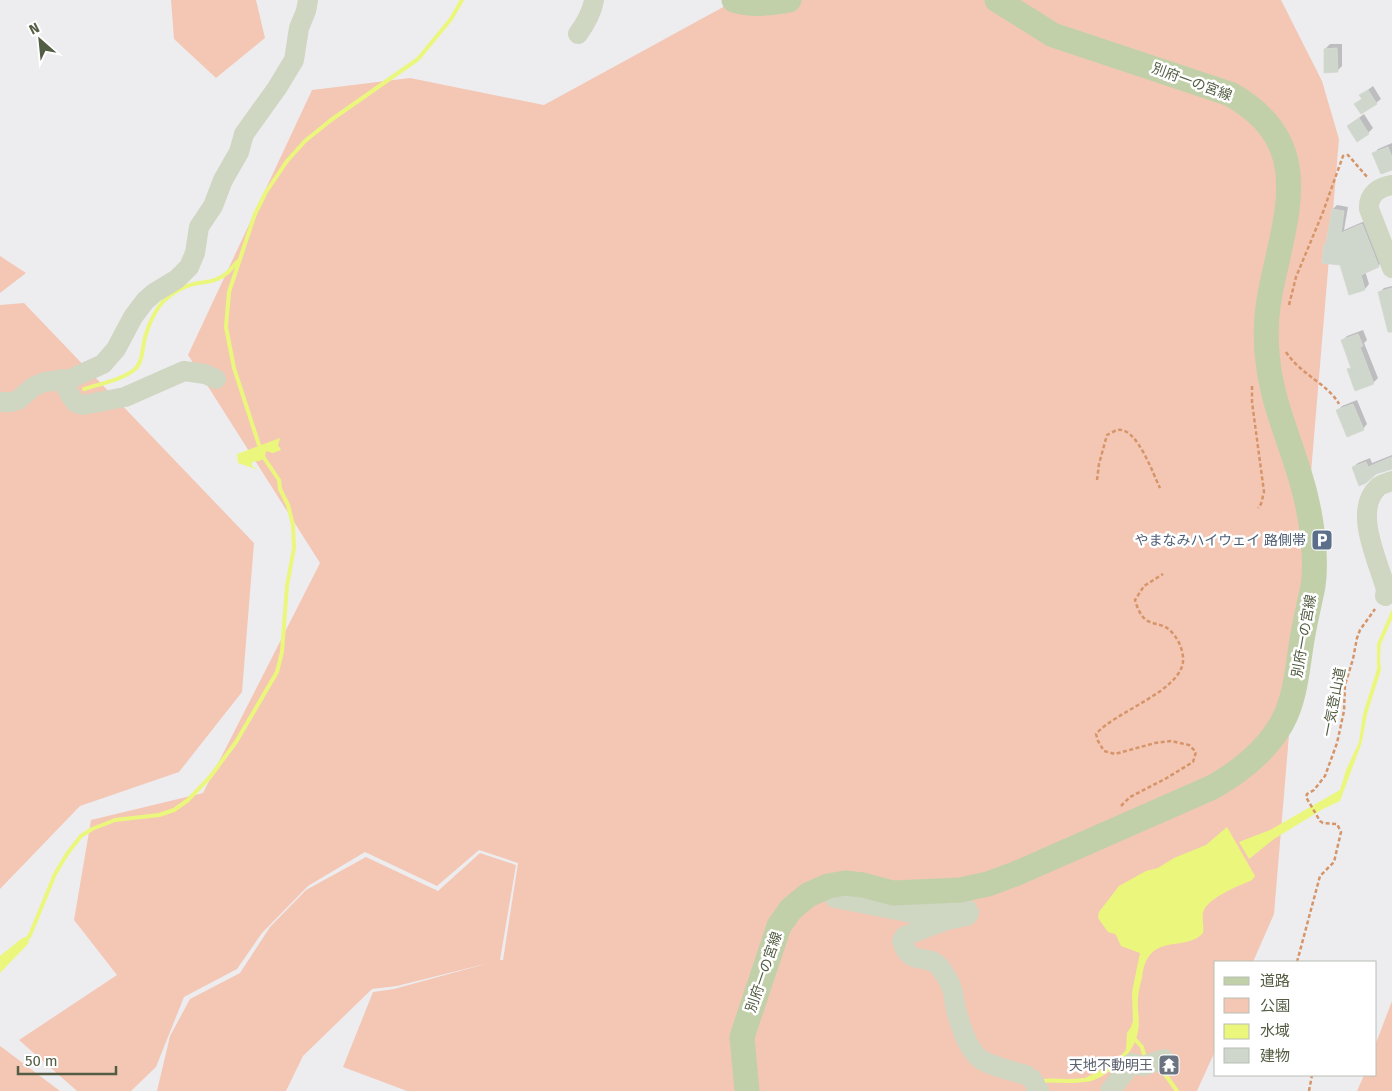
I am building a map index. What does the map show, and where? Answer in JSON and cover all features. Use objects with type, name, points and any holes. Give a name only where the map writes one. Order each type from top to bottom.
[{"type":"main road","points":[[734,0],[753,4],[765,4],[790,0]]},
{"type":"main road","name":"別府一の宮線","points":[[746,1091],[742,1037],[779,926],[791,909],[808,895],[828,886],[845,883],[863,885],[893,893],[960,890],[988,884],[1015,874],[1213,787],[1234,775],[1271,740],[1282,722],[1294,693],[1313,584],[1313,547],[1306,499],[1273,386],[1266,339],[1269,301],[1283,241],[1289,195],[1289,178],[1280,143],[1272,128],[1246,102],[1230,94],[1053,35],[996,0]]},
{"type":"street","points":[[0,402],[18,400],[44,382],[70,379],[103,364],[116,349],[133,317],[145,301],[177,279],[189,267],[195,253],[199,227],[213,206],[223,180],[239,152],[241,139],[294,60],[299,28],[308,0]]},
{"type":"street","points":[[578,34],[588,20],[594,0]]},
{"type":"street","points":[[1385,187],[1373,193],[1370,198],[1369,209],[1392,268]]},
{"type":"street","points":[[62,379],[76,403],[83,405],[126,397],[184,371],[205,374],[216,379]]},
{"type":"street","points":[[1385,596],[1386,590],[1368,528],[1366,514],[1373,493],[1379,486],[1392,481]]},
{"type":"street","points":[[828,886],[836,898],[912,913],[967,909],[969,914],[967,916],[947,920],[905,936],[902,941],[905,950],[912,957],[931,961],[938,966],[950,984],[956,1011],[970,1044],[978,1057],[984,1061],[1026,1075],[1032,1079],[1039,1091]]},
{"type":"street","points":[[1110,1091],[1132,1063],[1143,1066],[1164,1059]]},
{"type":"path","points":[[1289,305],[1296,277],[1323,212],[1343,156],[1348,155],[1385,187]]},
{"type":"path","points":[[1267,351],[1281,343],[1294,363],[1306,375],[1332,393],[1339,404]]},
{"type":"path","points":[[1252,379],[1252,402],[1264,492],[1258,508]]},
{"type":"path","points":[[1097,480],[1098,464],[1107,435],[1118,430],[1127,432],[1138,442],[1160,488]]},
{"type":"path","points":[[1119,828],[1116,811],[1130,797],[1165,779],[1192,762],[1196,752],[1189,745],[1171,741],[1155,742],[1115,754],[1104,751],[1096,734],[1102,727],[1118,716],[1160,691],[1179,674],[1183,662],[1182,650],[1177,639],[1167,628],[1146,620],[1138,610],[1135,600],[1144,586],[1163,574]]},
{"type":"path","name":"一気登山道","points":[[1297,961],[1320,876],[1334,862],[1341,832],[1337,824],[1320,821],[1306,797],[1325,776],[1337,743],[1344,711],[1345,685],[1360,630],[1385,596]]},
{"type":"path","points":[[1309,1091],[1312,1076]]},
{"type":"green space","points":[[171,0],[256,0],[265,38],[216,78],[174,39]]},
{"type":"green space","points":[[736,0],[1281,0],[1322,81],[1339,139],[1274,914],[1253,961],[1214,961],[1214,1053],[1197,1091],[407,1091],[343,1067],[373,992],[394,989],[489,963],[397,986],[372,989],[303,1056],[286,1091],[157,1091],[170,1036],[190,999],[240,973],[270,927],[306,890],[366,857],[438,891],[480,853],[516,865],[500,960],[503,960],[518,863],[479,850],[437,886],[365,852],[308,886],[262,933],[237,969],[184,997],[156,1067],[131,1091],[77,1091],[19,1040],[117,975],[74,920],[91,820],[203,793],[320,563],[188,355],[312,90],[410,78],[544,105]]},
{"type":"green space","points":[[0,256],[26,273],[0,293]]},
{"type":"green space","points":[[24,303],[254,543],[242,692],[179,772],[80,806],[0,889],[0,305]]},
{"type":"green space","points":[[1392,1001],[1392,1091],[1357,1091],[1364,1076],[1377,1076],[1377,1040]]},
{"type":"green space","points":[[0,1046],[3,1048],[60,1091],[0,1091]]},
{"type":"water","points":[[280,438],[278,445],[281,450],[273,453],[266,451],[265,458],[252,462],[252,466],[258,470],[238,463],[237,454]]},
{"type":"water","points":[[1392,609],[1392,619],[1381,644],[1381,670],[1367,714],[1362,742],[1340,801],[1323,809],[1274,839],[1249,859],[1239,842],[1270,830],[1340,790],[1346,770],[1359,742],[1363,714],[1377,669],[1377,644]]},
{"type":"water","points":[[1227,827],[1255,876],[1252,880],[1210,902],[1203,913],[1203,933],[1197,938],[1154,950],[1144,967],[1138,993],[1139,1028],[1130,1051],[1116,1067],[1104,1075],[1089,1081],[1079,1081],[1113,1064],[1126,1050],[1127,1033],[1133,1021],[1132,992],[1140,953],[1121,946],[1115,934],[1108,932],[1098,918],[1099,912],[1119,886],[1146,871],[1158,868],[1174,858],[1206,845]]},
{"type":"water","points":[[30,935],[28,944],[0,973],[0,956],[21,939]]},
{"type":"building","points":[[1337,48],[1338,72],[1324,73],[1324,49]]},
{"type":"building","points":[[1368,90],[1377,104],[1361,114],[1354,104],[1362,99],[1359,95]]},
{"type":"building","points":[[1359,118],[1369,134],[1357,142],[1347,126]]},
{"type":"building","points":[[1388,147],[1392,157],[1392,170],[1381,174],[1372,153]]},
{"type":"building","points":[[1332,209],[1344,211],[1341,233],[1362,224],[1379,267],[1361,275],[1365,290],[1349,295],[1340,265],[1322,263]]},
{"type":"building","points":[[1392,288],[1392,332],[1388,332],[1378,292]]},
{"type":"building","points":[[1358,334],[1363,346],[1360,347],[1374,384],[1355,391],[1347,369],[1351,368],[1341,340]]},
{"type":"building","points":[[1353,404],[1364,430],[1347,437],[1336,410]]},
{"type":"building","points":[[1392,457],[1392,469],[1376,474],[1366,483],[1359,486],[1352,467],[1366,462],[1368,467]]},
{"type":"waterway","points":[[260,448],[234,368],[226,327],[229,292],[255,214],[266,192],[287,161],[305,141],[331,120],[418,59],[451,19],[462,0]]},
{"type":"waterway","points":[[84,389],[117,379],[134,370],[140,362],[150,324],[163,301],[186,287],[220,278],[237,262]]},
{"type":"waterway","points":[[27,939],[55,874],[81,836],[92,829],[115,820],[159,815],[174,810],[188,800],[210,777],[236,742],[277,672],[282,652],[287,586],[294,548],[293,525],[288,505],[280,489],[279,480],[262,455]]},
{"type":"waterway","points":[[1132,1036],[1142,1047],[1145,1058]]},
{"type":"waterway","points":[[1158,1069],[1162,1070],[1177,1091]]},
{"type":"waterway","points":[[1043,1081],[1083,1080]]},
{"type":"place","name":"やまなみハイウェイ 路側帯","points":[[1322,540]]},
{"type":"place","name":"天地不動明王","points":[[1169,1065]]}]
